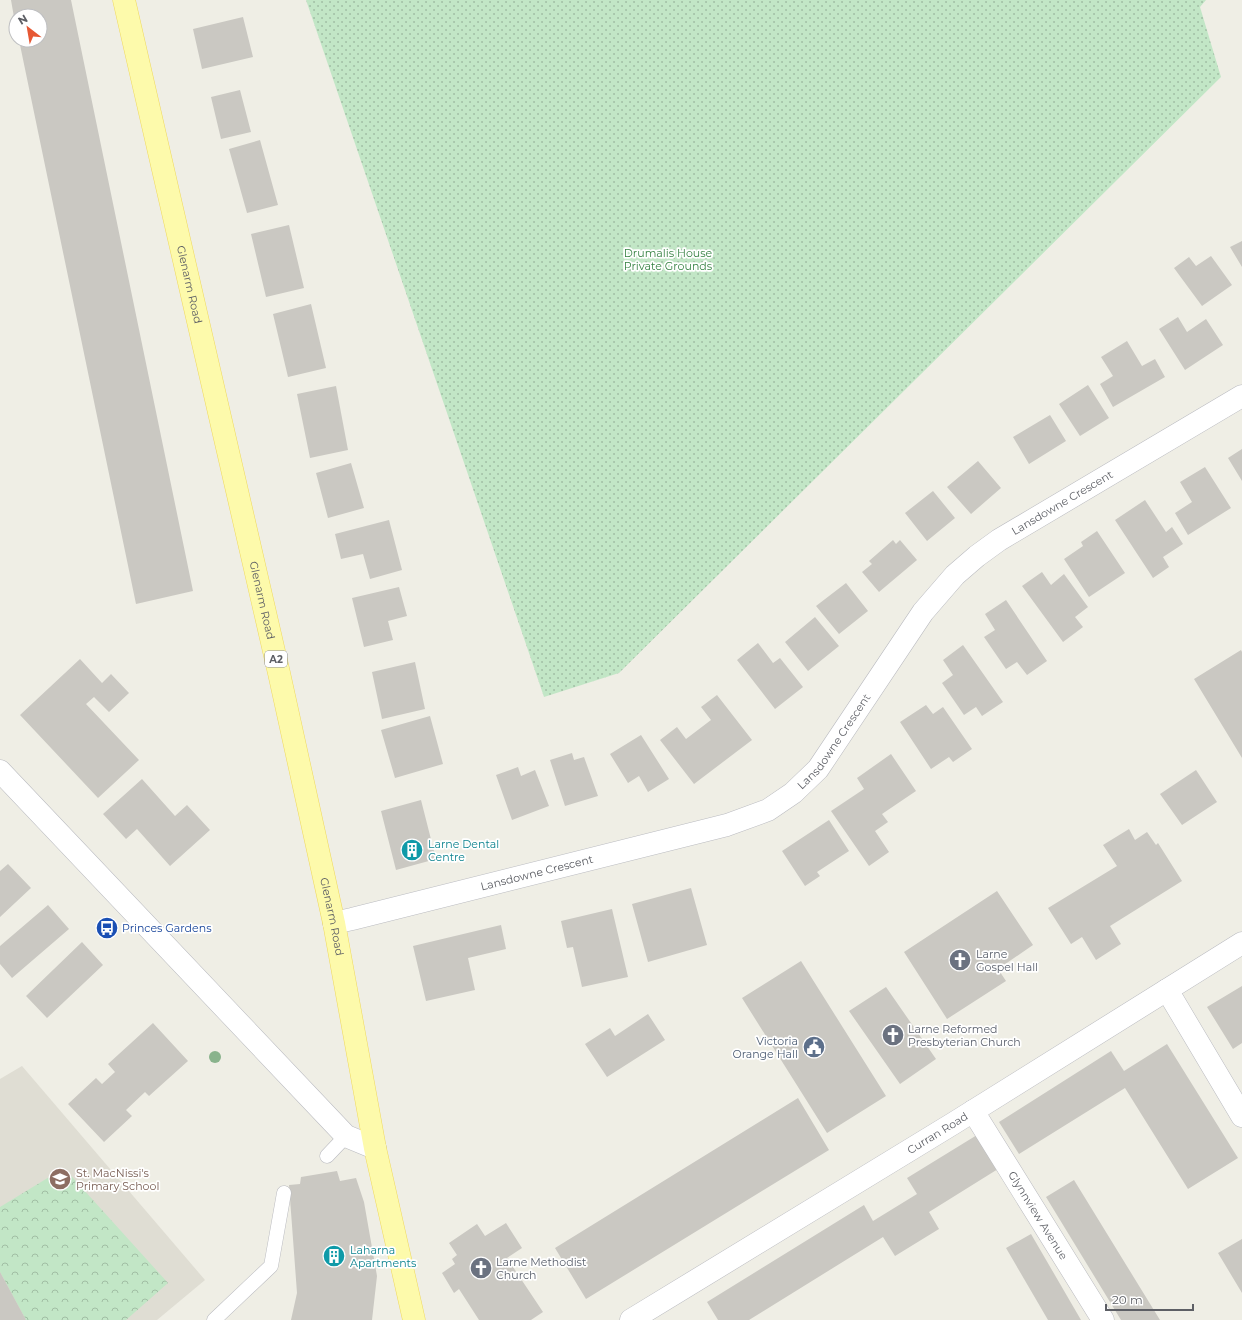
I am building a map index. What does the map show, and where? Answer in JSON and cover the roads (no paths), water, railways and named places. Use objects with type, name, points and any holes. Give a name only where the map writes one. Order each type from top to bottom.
[{"type":"main road","name":"Glenarm Road","points":[[124,0],[279,673],[334,923],[375,1148],[414,1320]]},
{"type":"main road","points":[[396,1320],[408,1290]]},
{"type":"street","name":"Lansdowne Crescent","points":[[334,923],[726,825],[768,810],[793,793],[818,769],[923,612],[955,575],[999,540],[1242,396]]},
{"type":"street","points":[[0,771],[346,1136],[375,1148]]},
{"type":"street","name":"Curran Road","points":[[631,1320],[973,1111],[1242,943]]},
{"type":"street","points":[[1167,990],[1242,1116]]},
{"type":"street","name":"Glynnview Avenue","points":[[973,1111],[1103,1320]]},
{"type":"lane","points":[[327,1156],[346,1136]]},
{"type":"lane","points":[[214,1320],[271,1266],[284,1193]]},
{"type":"place","name":"Larne Dental Centre","points":[[412,850]]},
{"type":"place","name":"Princes Gardens","points":[[107,928]]},
{"type":"place","name":"Larne Gospel Hall","points":[[960,960]]},
{"type":"place","name":"Larne Reformed Presbyterian Church","points":[[893,1035]]},
{"type":"place","name":"Victoria Orange Hall","points":[[814,1047]]},
{"type":"place","name":"St. MacNissi's Primary School","points":[[60,1179]]},
{"type":"place","name":"Laharna Apartments","points":[[334,1256]]},
{"type":"place","name":"Larne Methodist Church","points":[[481,1268]]},
{"type":"park label","name":"Drumalis House Private Grounds","points":[[668,259]]}]
